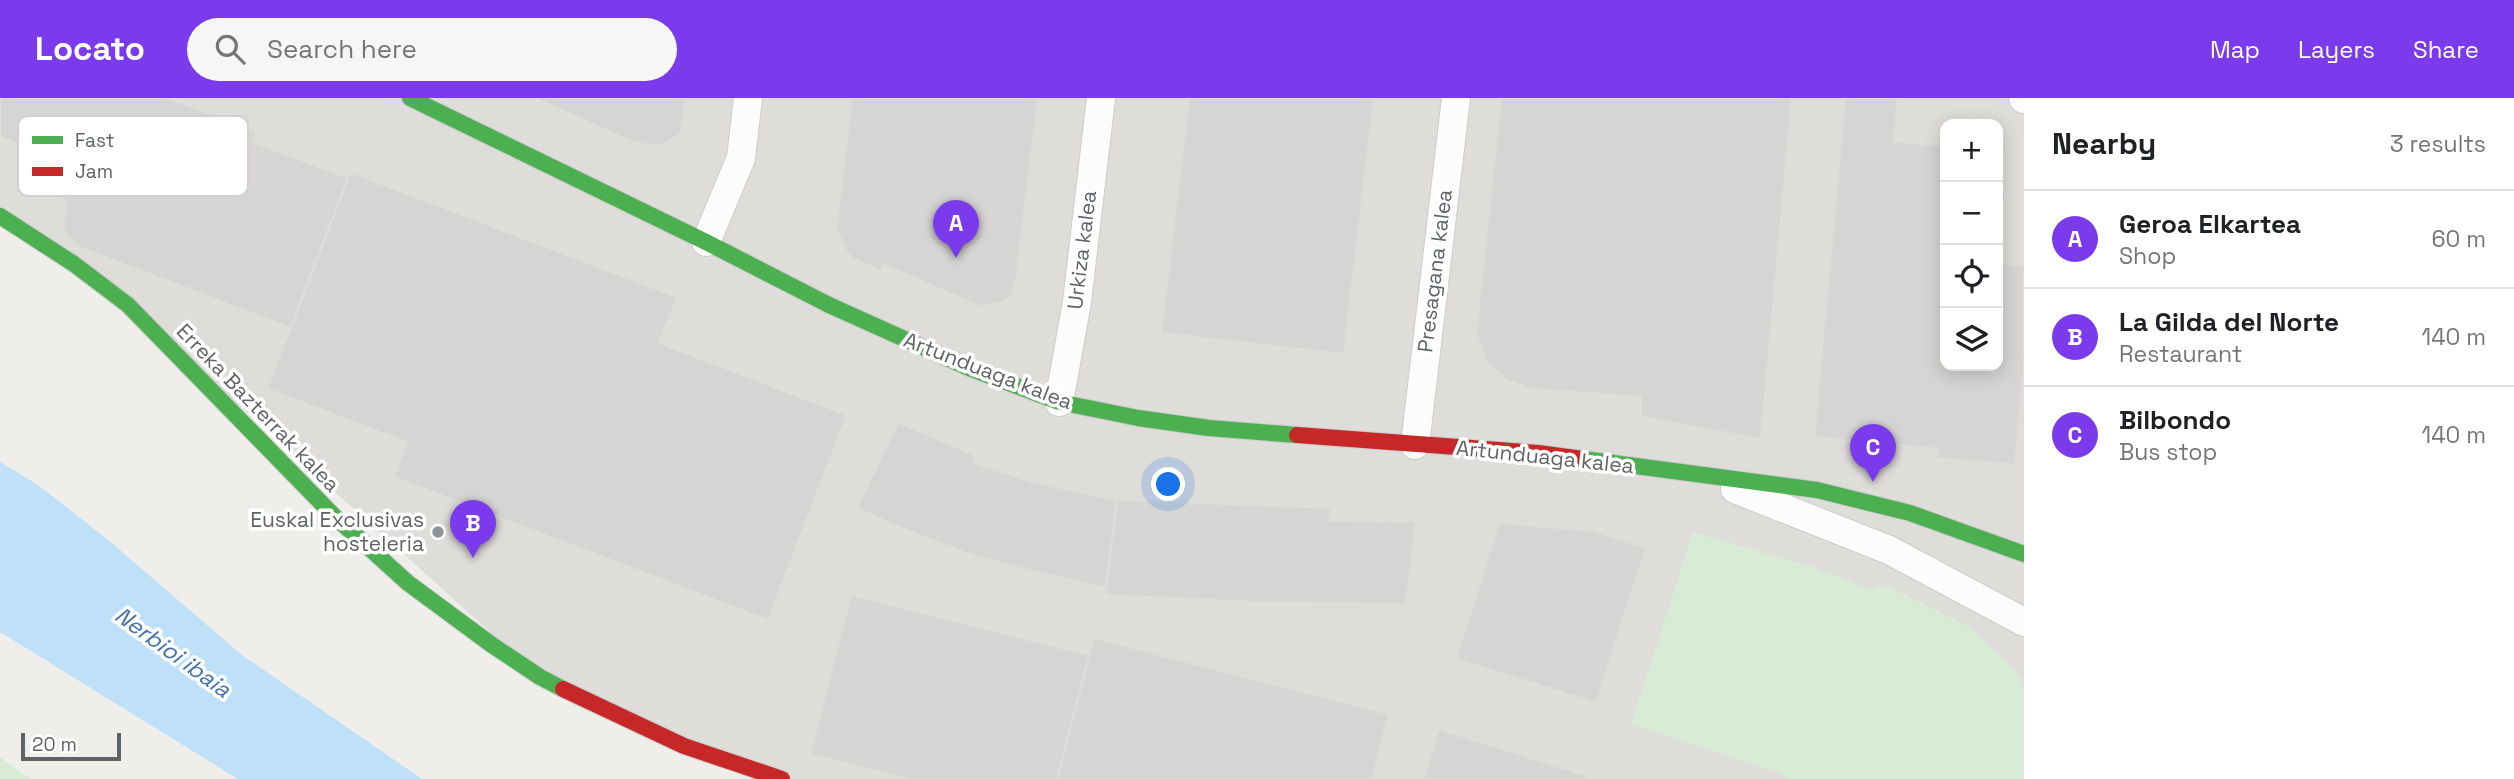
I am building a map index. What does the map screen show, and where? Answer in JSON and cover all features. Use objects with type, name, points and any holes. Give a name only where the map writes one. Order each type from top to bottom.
[{"type":"street","name":"Artunduaga kalea","points":[[410,98],[829,305],[969,368],[1059,402],[1138,418],[1209,428],[1538,453],[1817,490],[1910,513],[2024,554]]},
{"type":"street","points":[[706,242],[741,158],[748,98]]},
{"type":"street","name":"Urkiza kalea","points":[[1059,402],[1076,302],[1101,98]]},
{"type":"street","name":"Presagana kalea","points":[[1415,445],[1456,98]]},
{"type":"street","name":"Erreka Bazterrak kalea","points":[[0,216],[74,264],[128,305],[334,516],[408,583],[492,645],[540,677],[595,706],[684,746],[782,779]]},
{"type":"street","name":"Artunduaga kalea","points":[[1700,475],[1889,550],[2024,622]]},
{"type":"shaded area","points":[[0,98],[2024,98],[2024,779],[782,779],[540,677],[128,305],[0,216]]},
{"type":"green space","points":[[1693,532],[1816,568],[1870,590],[1883,584],[1970,627],[2018,674],[2024,686],[2024,779],[1789,779],[1774,771],[1631,724]]},
{"type":"green space","points":[[0,757],[31,779],[0,779]]},
{"type":"water","name":"Nerbioi ibaia","points":[[0,462],[38,485],[107,539],[242,655],[422,779],[238,779],[0,632]]},
{"type":"building","points":[[0,98],[168,98],[215,116],[18,116],[18,144],[0,137]]},
{"type":"building","points":[[534,98],[685,98],[681,133],[664,144],[652,146],[634,142]]},
{"type":"building","points":[[852,98],[1038,98],[1016,281],[1011,296],[1002,302],[982,307],[883,264],[881,271],[852,258],[846,251],[836,228]]},
{"type":"building","points":[[1189,98],[1374,98],[1344,354],[1161,333]]},
{"type":"building","points":[[1501,98],[1792,98],[1761,439],[1641,417],[1641,397],[1532,389],[1506,380],[1486,361],[1476,333]]},
{"type":"building","points":[[1845,98],[1898,98],[1894,141],[1940,146],[1940,371],[2003,371],[2003,263],[2024,265],[2024,366],[2015,465],[1937,458],[1938,449],[1814,437]]},
{"type":"building","points":[[248,129],[257,132],[253,142],[348,178],[291,328],[82,248],[70,239],[63,228],[66,201],[53,196],[248,196]]},
{"type":"building","points":[[350,172],[677,297],[659,343],[847,415],[768,620],[394,477],[407,442],[267,389]]},
{"type":"building","points":[[898,422],[976,456],[973,463],[1033,482],[1117,500],[1106,588],[972,555],[857,508]]},
{"type":"building","points":[[1117,500],[1331,508],[1330,520],[1416,522],[1406,604],[1256,602],[1105,595]]},
{"type":"building","points":[[1499,523],[1594,531],[1646,548],[1596,703],[1456,659]]},
{"type":"building","points":[[851,595],[1089,655],[1057,779],[908,779],[810,754]]},
{"type":"building","points":[[1094,638],[1389,714],[1372,779],[1057,779]]},
{"type":"building","points":[[1439,729],[1597,779],[1423,779]]},
{"type":"traffic: fast","points":[[410,98],[829,305],[969,368],[1059,402],[1138,418],[1209,428],[1297,435]]},
{"type":"traffic: fast","points":[[0,216],[74,264],[128,305],[334,516],[408,583],[492,645],[563,689]]},
{"type":"traffic: fast","points":[[1583,459],[1817,490],[1910,513],[2024,554]]},
{"type":"traffic: jam","points":[[1297,435],[1538,453],[1583,459]]},
{"type":"traffic: jam","points":[[563,689],[684,746],[782,779]]},
{"type":"place","name":"Geroa Elkartea","points":[[956,258]]},
{"type":"place","name":"Bilbondo","points":[[1873,482]]},
{"type":"place","name":"Euskal Exclusivas hosteleria","points":[[438,532]]},
{"type":"place","name":"La Gilda del Norte","points":[[473,558]]}]
